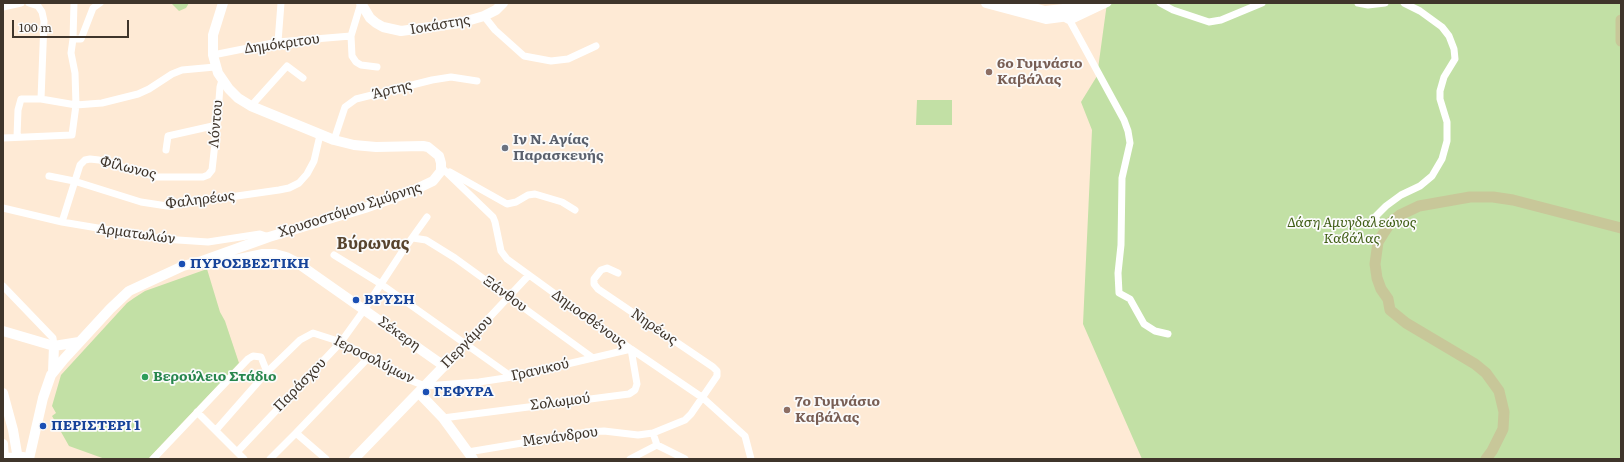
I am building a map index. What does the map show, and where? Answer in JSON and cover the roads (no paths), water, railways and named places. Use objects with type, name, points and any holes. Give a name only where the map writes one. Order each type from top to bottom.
[{"type":"main road","points":[[1621,20],[1621,41]]},
{"type":"main road","points":[[1486,459],[1492,451],[1503,429],[1504,412],[1499,391],[1486,373],[1475,364],[1406,323],[1390,310],[1388,299],[1382,289],[1376,270],[1376,250],[1378,242],[1396,218],[1414,208],[1433,203],[1470,197],[1493,197],[1513,200],[1621,228]]},
{"type":"street","points":[[3,7],[21,3]]},
{"type":"street","points":[[29,3],[38,6],[42,12],[44,20],[41,99]]},
{"type":"street","points":[[3,138],[72,135],[76,105],[75,74],[71,53],[74,3]]},
{"type":"street","points":[[73,39],[81,39],[93,8],[100,3]]},
{"type":"street","points":[[223,3],[213,36],[213,55],[215,67],[222,80],[238,98],[251,106],[320,135],[354,145],[376,147],[424,146],[437,153],[441,160],[441,167],[507,204],[516,202],[528,195],[535,194],[562,202],[575,210]]},
{"type":"street","points":[[278,42],[281,3]]},
{"type":"street","points":[[361,3],[352,36],[352,56],[356,62],[361,65],[377,67]]},
{"type":"street","name":"Ιοκάστης","points":[[361,3],[367,14],[376,23],[382,27],[401,31],[460,23],[484,16],[496,10],[503,3]]},
{"type":"street","points":[[986,3],[1040,18],[1067,19],[1108,3]]},
{"type":"street","points":[[1015,3],[1045,11],[1055,11],[1067,8],[1076,3]]},
{"type":"street","points":[[1067,19],[1094,3]]},
{"type":"street","points":[[1160,3],[1173,10],[1208,22],[1221,20],[1262,3]]},
{"type":"street","points":[[1358,3],[1385,3]]},
{"type":"street","points":[[1377,223],[1376,216],[1386,206],[1401,195],[1420,186],[1432,176],[1442,159],[1447,141],[1447,122],[1440,99],[1440,91],[1444,77],[1455,59],[1454,49],[1449,36],[1442,27],[1420,11],[1404,3]]},
{"type":"street","points":[[484,16],[495,30],[512,47],[524,56],[551,61],[568,59],[596,46]]},
{"type":"street","points":[[1067,19],[1124,120],[1128,131],[1130,143],[1122,178],[1121,238],[1118,273],[1119,293],[1130,299],[1144,324],[1155,331],[1168,334]]},
{"type":"street","name":"Δημόκριτου","points":[[213,55],[278,42],[352,36]]},
{"type":"street","points":[[251,106],[287,66],[304,78]]},
{"type":"street","points":[[17,137],[19,101],[21,99],[41,99],[76,105],[102,103],[118,100],[149,89],[172,74],[182,70],[215,67]]},
{"type":"street","name":"Άρτης","points":[[334,140],[345,107],[356,99],[444,78],[451,77],[477,81]]},
{"type":"street","name":"Λόντου","points":[[212,170],[220,87],[222,80]]},
{"type":"street","points":[[166,150],[168,136],[217,125]]},
{"type":"street","name":"Φαληρέως","points":[[49,176],[74,181],[141,202],[167,206],[279,190],[289,188],[299,183],[307,174],[314,161],[320,135]]},
{"type":"street","name":"Φίλωνος","points":[[62,222],[74,181],[80,165],[85,160],[90,159],[156,177],[203,178],[212,170]]},
{"type":"street","name":"Χρυσοστόμου Σμύρνης","points":[[31,459],[43,398],[53,372],[79,342],[129,291],[183,266],[202,261],[269,237],[365,208],[410,192],[433,181],[437,177],[441,167]]},
{"type":"street","name":"Δημοσθένους","points":[[441,167],[493,217],[503,255],[529,276],[631,349],[703,398],[745,436],[751,459]]},
{"type":"street","name":"Αρματωλών","points":[[3,208],[62,222],[175,240],[208,242],[260,234],[269,237]]},
{"type":"street","name":"Παράσχου","points":[[237,452],[341,342],[427,218]]},
{"type":"street","name":"Ξάνθου","points":[[413,238],[426,240],[455,258],[593,358]]},
{"type":"street","name":"Σέκερη","points":[[202,261],[213,263],[225,262],[263,254],[280,254],[296,262],[444,366]]},
{"type":"street","points":[[334,255],[381,284],[512,377]]},
{"type":"street","name":"Νηρέως","points":[[618,273],[607,268],[601,270],[594,279],[594,284],[598,289],[717,371],[717,376],[703,398]]},
{"type":"street","name":"Περγάμου","points":[[354,459],[529,276]]},
{"type":"street","points":[[3,286],[53,338],[53,372]]},
{"type":"street","points":[[3,331],[54,346],[79,342]]},
{"type":"street","name":"Ιεροσολύμων","points":[[216,430],[267,372],[300,340],[308,335],[318,333],[341,342],[369,357],[422,389]]},
{"type":"street","name":"Γρανικού","points":[[422,389],[512,377],[631,349]]},
{"type":"street","name":"Σολωμού","points":[[443,418],[629,394],[635,390],[637,384],[631,349]]},
{"type":"street","points":[[153,459],[250,357],[261,357],[267,372]]},
{"type":"street","points":[[270,459],[369,357]]},
{"type":"street","points":[[422,389],[470,456]]},
{"type":"street","points":[[3,393],[18,458]]},
{"type":"street","name":"Μενάνδρου","points":[[470,456],[588,432],[604,431],[638,435],[653,433],[685,420],[703,398]]},
{"type":"street","points":[[198,412],[244,459]]},
{"type":"street","points":[[296,433],[326,459]]},
{"type":"street","points":[[653,433],[657,445],[685,459]]},
{"type":"street","points":[[3,444],[4,458],[31,459]]},
{"type":"street","points":[[630,459],[657,445]]},
{"type":"place","name":"6ο Γυμνάσιο Καβάλας","points":[[989,72]]},
{"type":"place","name":"Ιν Ν. Αγίας Παρασκευής","points":[[505,148]]},
{"type":"place","name":"ΠΥΡΟΣΒΕΣΤΙΚΗ","points":[[182,264]]},
{"type":"place","name":"ΒΡΥΣΗ","points":[[356,300]]},
{"type":"place","name":"Βερούλειο Στάδιο","points":[[145,377]]},
{"type":"place","name":"ΓΕΦΥΡΑ","points":[[426,392]]},
{"type":"place","name":"7ο Γυμνάσιο Καβάλας","points":[[787,410]]},
{"type":"place","name":"ΠΕΡΙΣΤΕΡΙ 1","points":[[43,426]]},
{"type":"district","name":"Βύρωνας","points":[[373,244]]},
{"type":"park label","name":"Δάση Αμυγδαλεώνος Καβάλας","points":[[1352,232]]}]
